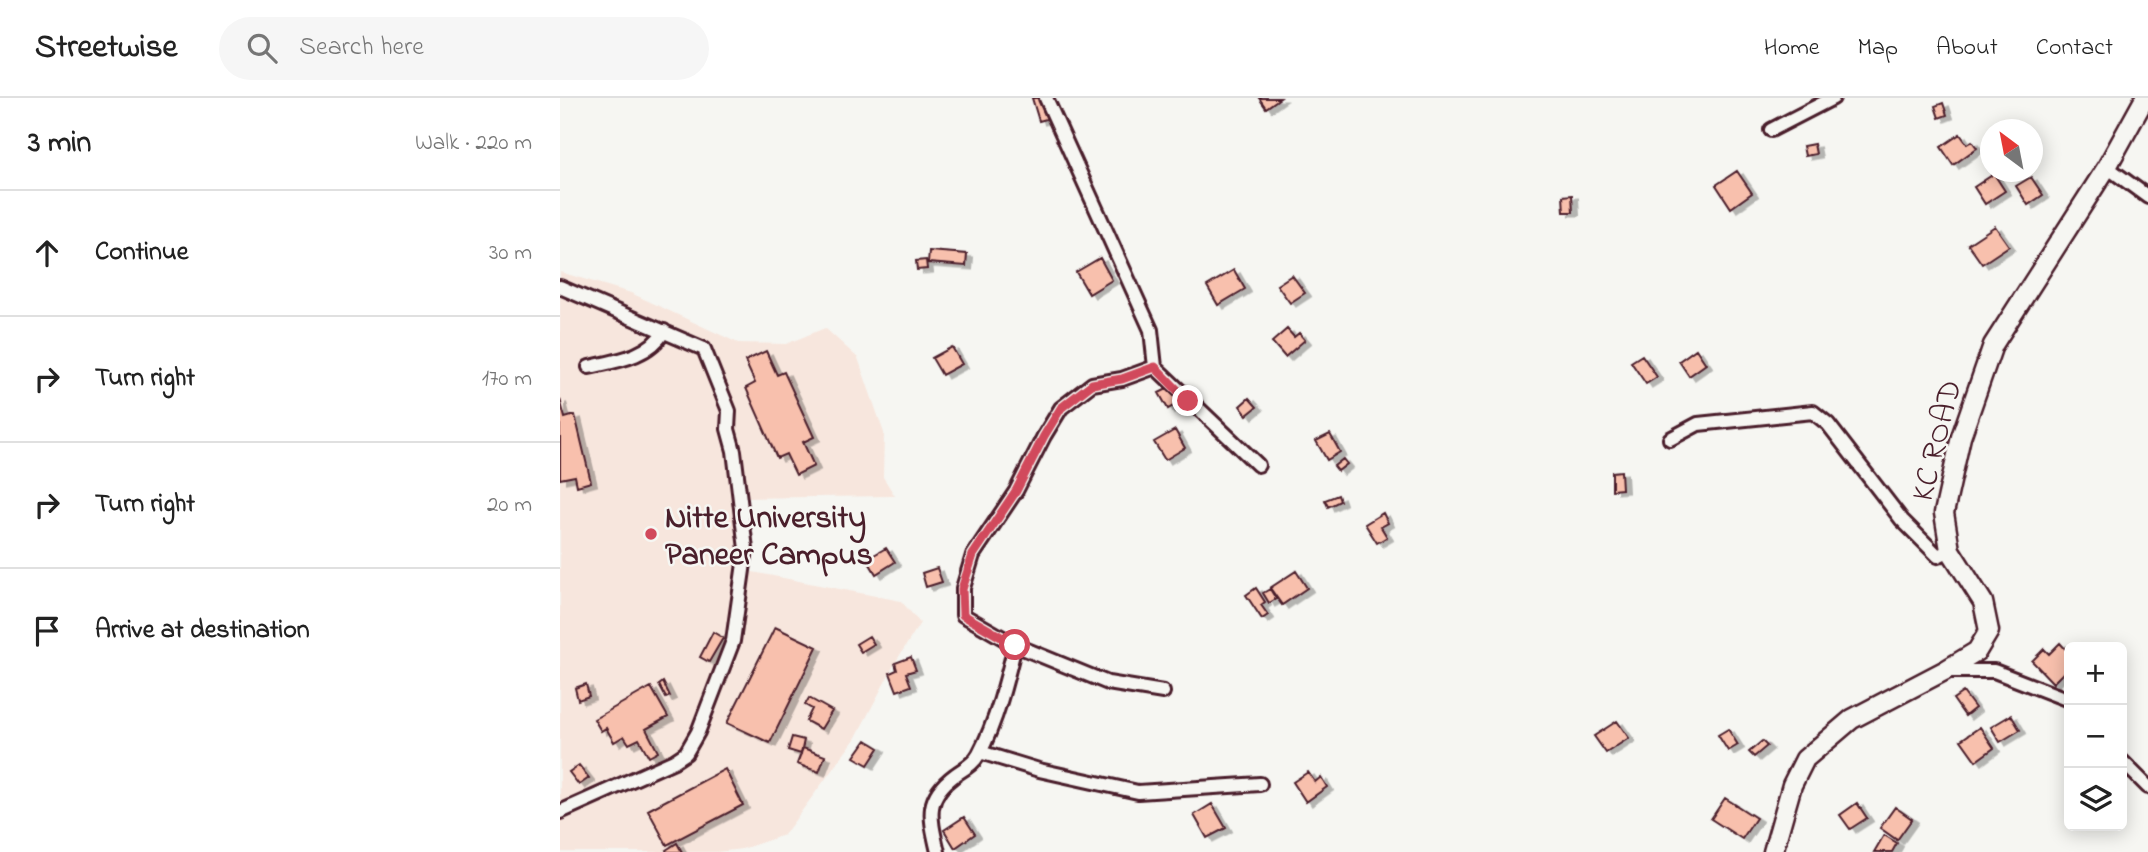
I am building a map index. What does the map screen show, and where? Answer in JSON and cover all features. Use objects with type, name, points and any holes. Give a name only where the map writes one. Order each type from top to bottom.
[{"type":"main road","name":"KC ROAD","points":[[1773,852],[1792,785],[1805,759],[1852,719],[1977,651],[1989,631],[1983,602],[1950,550],[1944,513],[1961,437],[1993,345],[2107,167],[2145,98]]},
{"type":"street","points":[[1046,98],[1151,330],[1155,367],[1258,465]]},
{"type":"street","points":[[1771,130],[1833,98]]},
{"type":"street","points":[[2107,167],[2148,197]]},
{"type":"street","points":[[560,287],[704,349],[729,411],[728,429],[734,451],[746,549],[733,641],[698,732],[686,753],[674,761],[560,812]]},
{"type":"street","points":[[589,367],[627,359],[657,343],[664,331]]},
{"type":"street","points":[[1155,367],[1122,379],[1092,384],[1061,408],[1016,491],[973,555],[962,589],[963,615],[1015,645],[1108,683],[1164,692]]},
{"type":"street","points":[[1670,439],[1698,424],[1813,412],[1828,424],[1902,520],[1938,556],[1950,550]]},
{"type":"street","points":[[938,852],[932,825],[931,802],[939,787],[973,764],[980,752],[998,707],[1015,645]]},
{"type":"street","points":[[1944,671],[1994,671],[2064,698]]},
{"type":"street","points":[[980,752],[1138,792],[1260,784]]},
{"type":"street","points":[[2127,766],[2148,787]]},
{"type":"shaded area","name":"Nitte University Paneer Campus","points":[[560,272],[631,293],[738,343],[786,344],[825,328],[858,358],[884,433],[883,477],[895,496],[740,498],[743,570],[901,601],[920,623],[895,663],[855,739],[784,835],[742,849],[717,852],[560,852]]},
{"type":"building","points":[[1032,98],[1043,98],[1050,118],[1039,121]]},
{"type":"building","points":[[1259,98],[1280,98],[1266,108]]},
{"type":"building","points":[[1943,103],[1947,115],[1939,118],[1935,106]]},
{"type":"building","points":[[1960,134],[1967,144],[1972,141],[1977,148],[1953,165],[1941,147]]},
{"type":"building","points":[[1814,144],[1816,154],[1805,156],[1803,146]]},
{"type":"building","points":[[1737,171],[1752,193],[1731,208],[1716,185]]},
{"type":"building","points":[[1982,182],[1999,182],[2005,191],[1985,204],[1974,187]]},
{"type":"building","points":[[2023,182],[2034,182],[2043,195],[2028,205],[2016,186]]},
{"type":"building","points":[[1572,195],[1573,212],[1564,212],[1563,196]]},
{"type":"building","points":[[1995,226],[2009,246],[1982,264],[1968,244]]},
{"type":"building","points":[[929,251],[967,254],[966,266],[928,263]]},
{"type":"building","points":[[1100,258],[1112,280],[1089,294],[1076,272]]},
{"type":"building","points":[[926,260],[927,269],[917,270],[916,261]]},
{"type":"building","points":[[1234,270],[1245,289],[1218,305],[1207,286]]},
{"type":"building","points":[[1292,275],[1305,293],[1290,303],[1277,285]]},
{"type":"building","points":[[1287,329],[1294,337],[1299,333],[1305,340],[1285,357],[1272,342]]},
{"type":"building","points":[[952,347],[962,364],[942,375],[932,358]]},
{"type":"building","points":[[1696,349],[1706,364],[1689,376],[1679,361]]},
{"type":"building","points":[[766,351],[777,375],[784,372],[814,437],[803,442],[814,466],[796,475],[786,454],[777,458],[746,388],[755,383],[745,361]]},
{"type":"building","points":[[1642,355],[1657,377],[1646,384],[1631,362]]},
{"type":"building","points":[[1171,387],[1180,402],[1168,409],[1159,393]]},
{"type":"building","points":[[1249,398],[1257,407],[1247,415],[1240,406]]},
{"type":"building","points":[[560,399],[565,418],[575,415],[591,482],[577,486],[575,476],[560,479]]},
{"type":"building","points":[[1175,430],[1185,448],[1165,460],[1154,442]]},
{"type":"building","points":[[1330,434],[1340,452],[1327,460],[1316,441]]},
{"type":"building","points":[[1343,459],[1347,464],[1338,471],[1334,466]]},
{"type":"building","points":[[1621,471],[1622,489],[1612,490],[1612,472]]},
{"type":"building","points":[[1338,495],[1340,501],[1328,507],[1325,500]]},
{"type":"building","points":[[1383,513],[1388,523],[1381,527],[1387,537],[1377,543],[1365,524]]},
{"type":"building","points":[[886,548],[895,562],[876,574],[867,559]]},
{"type":"building","points":[[937,568],[942,582],[926,587],[922,573]]},
{"type":"building","points":[[1296,571],[1307,588],[1282,605],[1270,588]]},
{"type":"building","points":[[1256,588],[1265,602],[1261,605],[1268,615],[1262,619],[1246,595]]},
{"type":"building","points":[[1270,589],[1276,599],[1269,603],[1263,593]]},
{"type":"building","points":[[775,627],[817,647],[770,743],[727,723]]},
{"type":"building","points":[[713,632],[723,638],[709,662],[700,657]]},
{"type":"building","points":[[869,636],[874,644],[861,652],[856,644]]},
{"type":"building","points":[[2060,643],[2064,647],[2064,672],[2053,683],[2032,661],[2044,649],[2049,654]]},
{"type":"building","points":[[911,657],[916,670],[906,673],[911,686],[897,691],[890,673],[897,670],[895,663]]},
{"type":"building","points":[[663,682],[670,696],[666,698],[659,685]]},
{"type":"building","points":[[586,684],[589,696],[578,700],[575,688]]},
{"type":"building","points":[[651,687],[668,717],[646,729],[658,752],[649,757],[639,739],[629,744],[624,736],[614,742],[606,728],[601,731],[594,719]]},
{"type":"building","points":[[1963,692],[1975,708],[1965,716],[1953,699]]},
{"type":"building","points":[[809,698],[832,711],[821,729],[806,721],[812,709],[805,705]]},
{"type":"building","points":[[2011,715],[2020,730],[2000,742],[1991,727]]},
{"type":"building","points":[[1617,721],[1629,738],[1606,753],[1594,736]]},
{"type":"building","points":[[1980,727],[1994,748],[1976,761],[1961,740]]},
{"type":"building","points":[[1728,729],[1738,745],[1728,751],[1718,735]]},
{"type":"building","points":[[792,737],[804,740],[801,754],[788,750]]},
{"type":"building","points":[[866,740],[879,748],[868,765],[854,757]]},
{"type":"building","points":[[1762,741],[1767,746],[1754,757],[1749,752]]},
{"type":"building","points":[[803,748],[825,756],[819,772],[797,764]]},
{"type":"building","points":[[579,765],[589,778],[579,785],[569,772]]},
{"type":"building","points":[[725,769],[743,805],[667,845],[648,810]]},
{"type":"building","points":[[1308,772],[1315,782],[1321,777],[1327,787],[1306,802],[1293,782]]},
{"type":"building","points":[[1725,798],[1756,818],[1742,839],[1711,819]]},
{"type":"building","points":[[1857,803],[1867,818],[1850,829],[1840,815]]},
{"type":"building","points":[[1212,804],[1226,828],[1207,838],[1194,815]]},
{"type":"building","points":[[1895,807],[1912,819],[1897,840],[1880,828]]},
{"type":"building","points":[[964,817],[975,834],[955,848],[944,830]]},
{"type":"building","points":[[1884,835],[1897,843],[1892,852],[1874,852]]},
{"type":"building","points":[[677,843],[682,852],[667,852],[666,850]]},
{"type":"place","name":"Nitte University Paneer Campus","points":[[651,534]]},
{"type":"route","points":[[1015,645],[963,615],[962,589],[973,555],[1016,491],[1061,408],[1092,384],[1122,379],[1155,367],[1188,401]]}]
